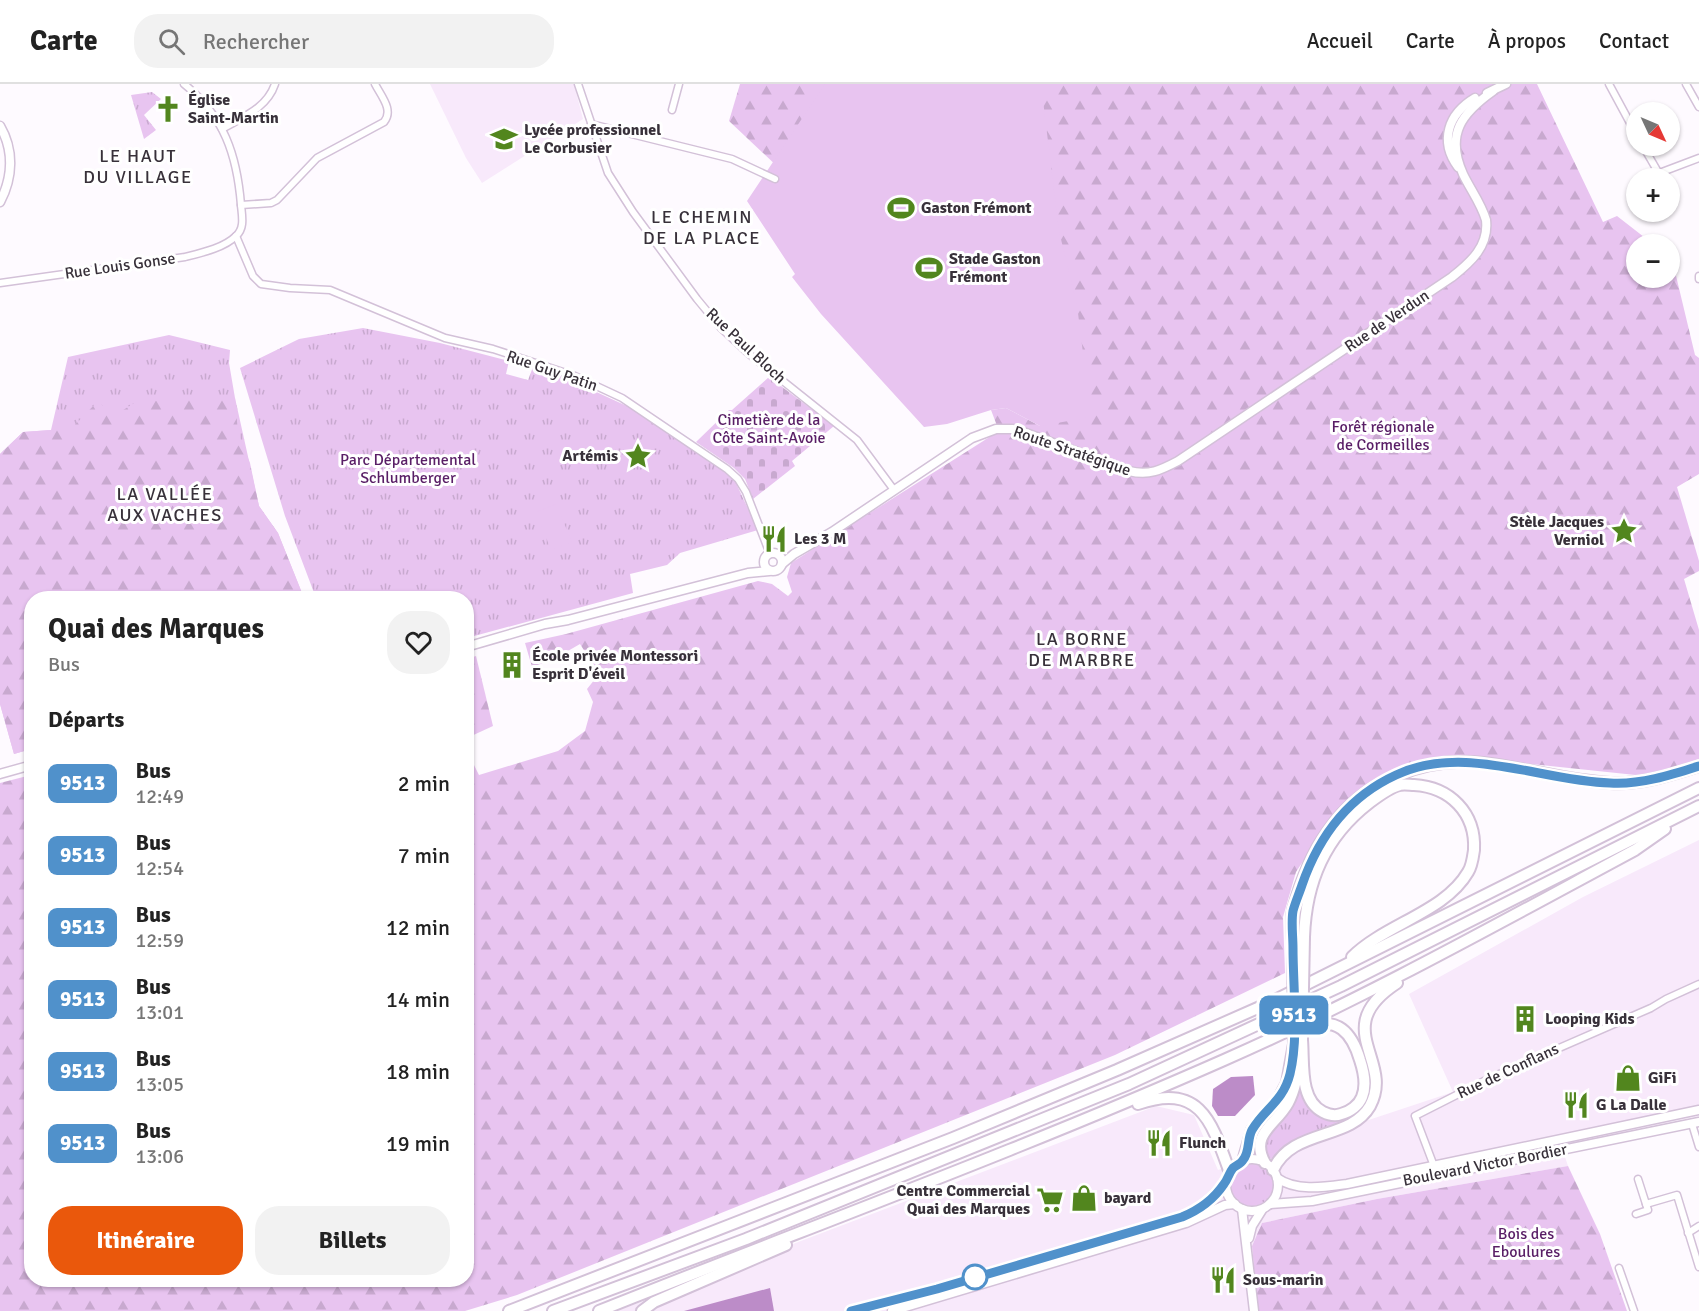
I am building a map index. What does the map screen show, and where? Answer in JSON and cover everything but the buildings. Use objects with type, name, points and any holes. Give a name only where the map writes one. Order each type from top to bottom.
[{"type":"highway","points":[[1224,1060],[1315,1025],[1323,1023],[1339,1027],[1352,1040],[1365,1078],[1362,1097],[1342,1114],[1330,1114],[1319,1110],[1311,1102],[1306,1089],[1298,1042],[1293,942],[1293,912],[1306,873],[1321,841],[1351,804],[1369,789],[1396,775],[1417,767],[1434,764],[1482,763],[1567,780],[1612,784],[1652,780],[1699,766]]},
{"type":"highway","points":[[1345,964],[1365,944],[1456,889],[1470,870],[1473,854],[1473,828],[1465,810],[1439,790],[1425,786],[1400,785],[1375,798],[1350,818],[1335,837],[1320,863],[1305,908],[1297,1079],[1286,1107],[1260,1137],[1260,1150],[1272,1170],[1294,1146],[1349,1124],[1366,1111],[1372,1101],[1375,1088],[1374,1073],[1364,1032],[1368,1013],[1378,997],[1428,961]]},
{"type":"highway","points":[[509,1311],[953,1138],[1106,1075],[1269,1003],[1699,788]]},
{"type":"highway","points":[[599,1311],[792,1235],[842,1218],[1052,1134],[1224,1060],[1315,1018],[1428,961],[1635,850],[1698,807]]},
{"type":"highway","points":[[553,1311],[746,1239],[1129,1084],[1341,986],[1698,807]]},
{"type":"highway","points":[[1243,1161],[1252,1130],[1285,1089],[1298,1042]]},
{"type":"highway","points":[[1052,1134],[1151,1100],[1179,1098],[1193,1105],[1206,1118],[1213,1131],[1228,1177]]},
{"type":"highway","points":[[642,1311],[654,1302],[739,1266],[842,1218]]},
{"type":"main road","name":"Rue de Verdun","points":[[1220,433],[1452,277],[1474,259],[1483,243],[1487,227],[1486,220],[1463,174],[1457,153],[1457,127],[1470,109],[1506,84]]},
{"type":"main road","points":[[0,126],[8,141],[11,169],[8,186],[0,202]]},
{"type":"main road","name":"Route Stratégique","points":[[782,564],[961,445],[990,430],[1007,429],[1023,432],[1143,474],[1161,470],[1178,461],[1220,433]]},
{"type":"main road","name":"Route Stratégique","points":[[748,573],[771,556],[802,549]]},
{"type":"main road","points":[[771,556],[782,558],[782,564],[777,571],[769,571],[765,567],[771,556]]},
{"type":"main road","name":"Route Stratégique","points":[[474,646],[545,624],[748,573],[769,571]]},
{"type":"main road","points":[[0,774],[24,767]]},
{"type":"main road","name":"Boulevard Victor Bordier","points":[[1270,1204],[1304,1202],[1699,1110]]},
{"type":"main road","name":"Boulevard Victor Bordier","points":[[1272,1170],[1290,1184],[1322,1187],[1436,1170],[1696,1123]]},
{"type":"main road","points":[[851,1311],[937,1289],[1182,1217],[1204,1205],[1243,1161],[1256,1160],[1272,1170],[1277,1192],[1270,1204],[1262,1209],[1252,1211],[1225,1205],[1186,1223],[892,1311]]},
{"type":"main road","points":[[1228,1177],[1228,1193],[1239,1207],[1247,1248],[1254,1311]]},
{"type":"main road","points":[[1247,1248],[1250,1230],[1262,1209]]},
{"type":"street","points":[[184,84],[201,98],[222,129],[234,157],[242,225],[236,237]]},
{"type":"street","points":[[222,129],[264,104],[272,95],[275,84]]},
{"type":"street","points":[[241,205],[271,203],[277,200],[317,158],[384,122],[388,118],[388,108],[375,84]]},
{"type":"street","name":"Rue Paul Bloch","points":[[578,84],[608,173],[633,212],[697,299],[749,354],[857,440],[894,490]]},
{"type":"street","points":[[672,110],[679,84]]},
{"type":"street","points":[[1609,84],[1626,115]]},
{"type":"street","points":[[1686,84],[1699,107]]},
{"type":"street","points":[[591,124],[732,159],[775,179]]},
{"type":"street","points":[[1649,156],[1658,172],[1699,158]]},
{"type":"street","name":"Rue Louis Gonse","points":[[0,283],[185,257],[214,249],[236,237]]},
{"type":"street","name":"Rue Guy Patin","points":[[236,237],[253,276],[261,284],[330,290],[445,338],[538,363],[575,376],[622,398],[665,425],[735,475],[750,501],[771,556]]},
{"type":"street","name":"Rue de Conflans","points":[[1436,1170],[1415,1116],[1488,1079],[1651,1008],[1699,984]]},
{"type":"street","points":[[1696,1123],[1699,1147]]},
{"type":"street","points":[[1636,1214],[1648,1210],[1638,1179]]},
{"type":"street","points":[[1647,1204],[1677,1195],[1699,1267]]},
{"type":"street","points":[[1688,1233],[1699,1226]]},
{"type":"street","points":[[1619,1268],[1634,1311]]},
{"type":"shaded area","name":"Lycée professionnel Le Corbusier","points":[[430,84],[574,84],[583,119],[482,183],[466,158]]},
{"type":"shaded area","points":[[1699,840],[1699,1116],[1561,1145],[1568,1166],[1377,1199],[1262,1223],[1252,1246],[1258,1311],[617,1311],[1156,1106],[1194,1115],[1218,1170],[1453,1092],[1409,994],[1583,897]]},
{"type":"shaded area","points":[[1253,1076],[1255,1095],[1235,1116],[1218,1116],[1212,1106],[1213,1089],[1231,1077]]},
{"type":"shaded area","points":[[770,1288],[774,1311],[684,1311]]},
{"type":"green space","points":[[740,84],[953,84],[780,169],[729,121]]},
{"type":"green space","name":"Stade Gaston Frémont","points":[[825,84],[1041,84],[1059,231],[1077,305],[1091,417],[1040,426],[1006,408],[991,410],[947,424],[924,427],[821,314],[792,277],[795,274],[747,201]]},
{"type":"green space","name":"Forêt régionale de Cormeilles","points":[[1040,84],[1537,84],[1603,222],[1617,216],[1640,234],[1626,234],[1626,288],[1679,288],[1695,355],[1699,358],[1699,474],[1677,487],[1699,561],[1699,571],[1684,579],[1699,630],[1699,759],[1645,776],[1492,760],[1415,761],[1364,789],[1328,823],[1296,872],[1283,917],[1285,973],[1115,1055],[517,1295],[465,1311],[0,1311],[0,783],[24,777],[24,1287],[474,1287],[474,765],[479,775],[558,751],[585,731],[593,702],[587,689],[599,674],[580,644],[554,659],[532,667],[525,643],[566,634],[758,581],[772,584],[788,596],[792,592],[787,577],[791,563],[999,431],[991,410],[1006,408],[1040,426],[1009,307]]},
{"type":"green space","points":[[152,92],[161,99],[144,115],[156,130],[144,139],[131,95]]},
{"type":"green space","name":"Parc Départemental Schlumberger","points":[[363,328],[440,343],[509,361],[506,374],[528,380],[533,367],[555,373],[642,413],[705,456],[735,481],[758,530],[680,553],[667,565],[630,574],[633,593],[474,636],[474,591],[313,591],[285,516],[240,368],[299,339]]},
{"type":"green space","points":[[169,335],[230,350],[229,363],[235,398],[259,506],[278,533],[301,591],[24,591],[24,751],[14,754],[0,704],[0,454],[23,432],[51,430],[68,357]]},
{"type":"green space","name":"Cimetière de la Côte Saint-Avoie","points":[[769,377],[834,426],[792,461],[795,466],[753,499],[745,479],[734,468],[696,442],[729,410],[732,410]]},
{"type":"green space","points":[[192,396],[235,398],[238,433],[250,463],[259,506],[278,533],[301,591],[24,591],[24,751],[14,754],[0,704],[0,454],[23,432],[73,427],[97,402],[117,414],[142,398],[167,403]]},
{"type":"green space","points":[[556,504],[572,542],[551,550],[536,512]]},
{"type":"green space","points":[[476,656],[493,726],[474,735],[474,657]]},
{"type":"green space","points":[[1300,1088],[1307,1104],[1318,1113],[1332,1119],[1348,1120],[1272,1159],[1266,1156],[1263,1139],[1293,1103]]},
{"type":"green space","points":[[1252,1164],[1267,1170],[1273,1185],[1267,1200],[1252,1206],[1237,1200],[1231,1185],[1237,1170]]},
{"type":"green space","name":"Bois des Eboulures","points":[[1568,1166],[1600,1234],[1627,1311],[1258,1311],[1252,1246],[1262,1223],[1377,1199]]},
{"type":"bus line","name":"9513","points":[[851,1311],[937,1289],[1182,1217],[1201,1208],[1220,1190],[1233,1168],[1243,1161],[1252,1130],[1278,1100],[1290,1077],[1294,1044],[1293,912],[1306,873],[1321,841],[1333,824],[1369,789],[1396,775],[1417,767],[1434,764],[1482,763],[1567,780],[1612,784],[1652,780],[1699,766]]},
{"type":"place","name":"Église Saint-Martin","points":[[168,109]]},
{"type":"place","name":"Lycée professionnel Le Corbusier","points":[[504,139]]},
{"type":"place","name":"Gaston Frémont","points":[[901,208]]},
{"type":"place","name":"Stade Gaston Frémont","points":[[929,268]]},
{"type":"place","name":"Artémis","points":[[638,456]]},
{"type":"place","name":"Stèle Jacques Verniol","points":[[1624,531]]},
{"type":"place","name":"Les 3 M","points":[[774,539]]},
{"type":"place","name":"École privée Montessori Esprit D'éveil","points":[[512,665]]},
{"type":"place","name":"Looping Kids","points":[[1525,1019]]},
{"type":"place","name":"GiFi","points":[[1628,1078]]},
{"type":"place","name":"G La Dalle","points":[[1576,1105]]},
{"type":"place","name":"Flunch","points":[[1159,1143]]},
{"type":"place","name":"bayard","points":[[1084,1198]]},
{"type":"place","name":"Centre Commercial Quai des Marques","points":[[1050,1200]]},
{"type":"place","name":"Sous-marin","points":[[1223,1280]]},
{"type":"district","name":"LE HAUT DU VILLAGE","points":[[138,166]]},
{"type":"district","name":"LE CHEMIN DE LA PLACE","points":[[702,227]]},
{"type":"district","name":"LA VALLÉE AUX VACHES","points":[[165,504]]},
{"type":"district","name":"LA BORNE DE MARBRE","points":[[1082,649]]}]
